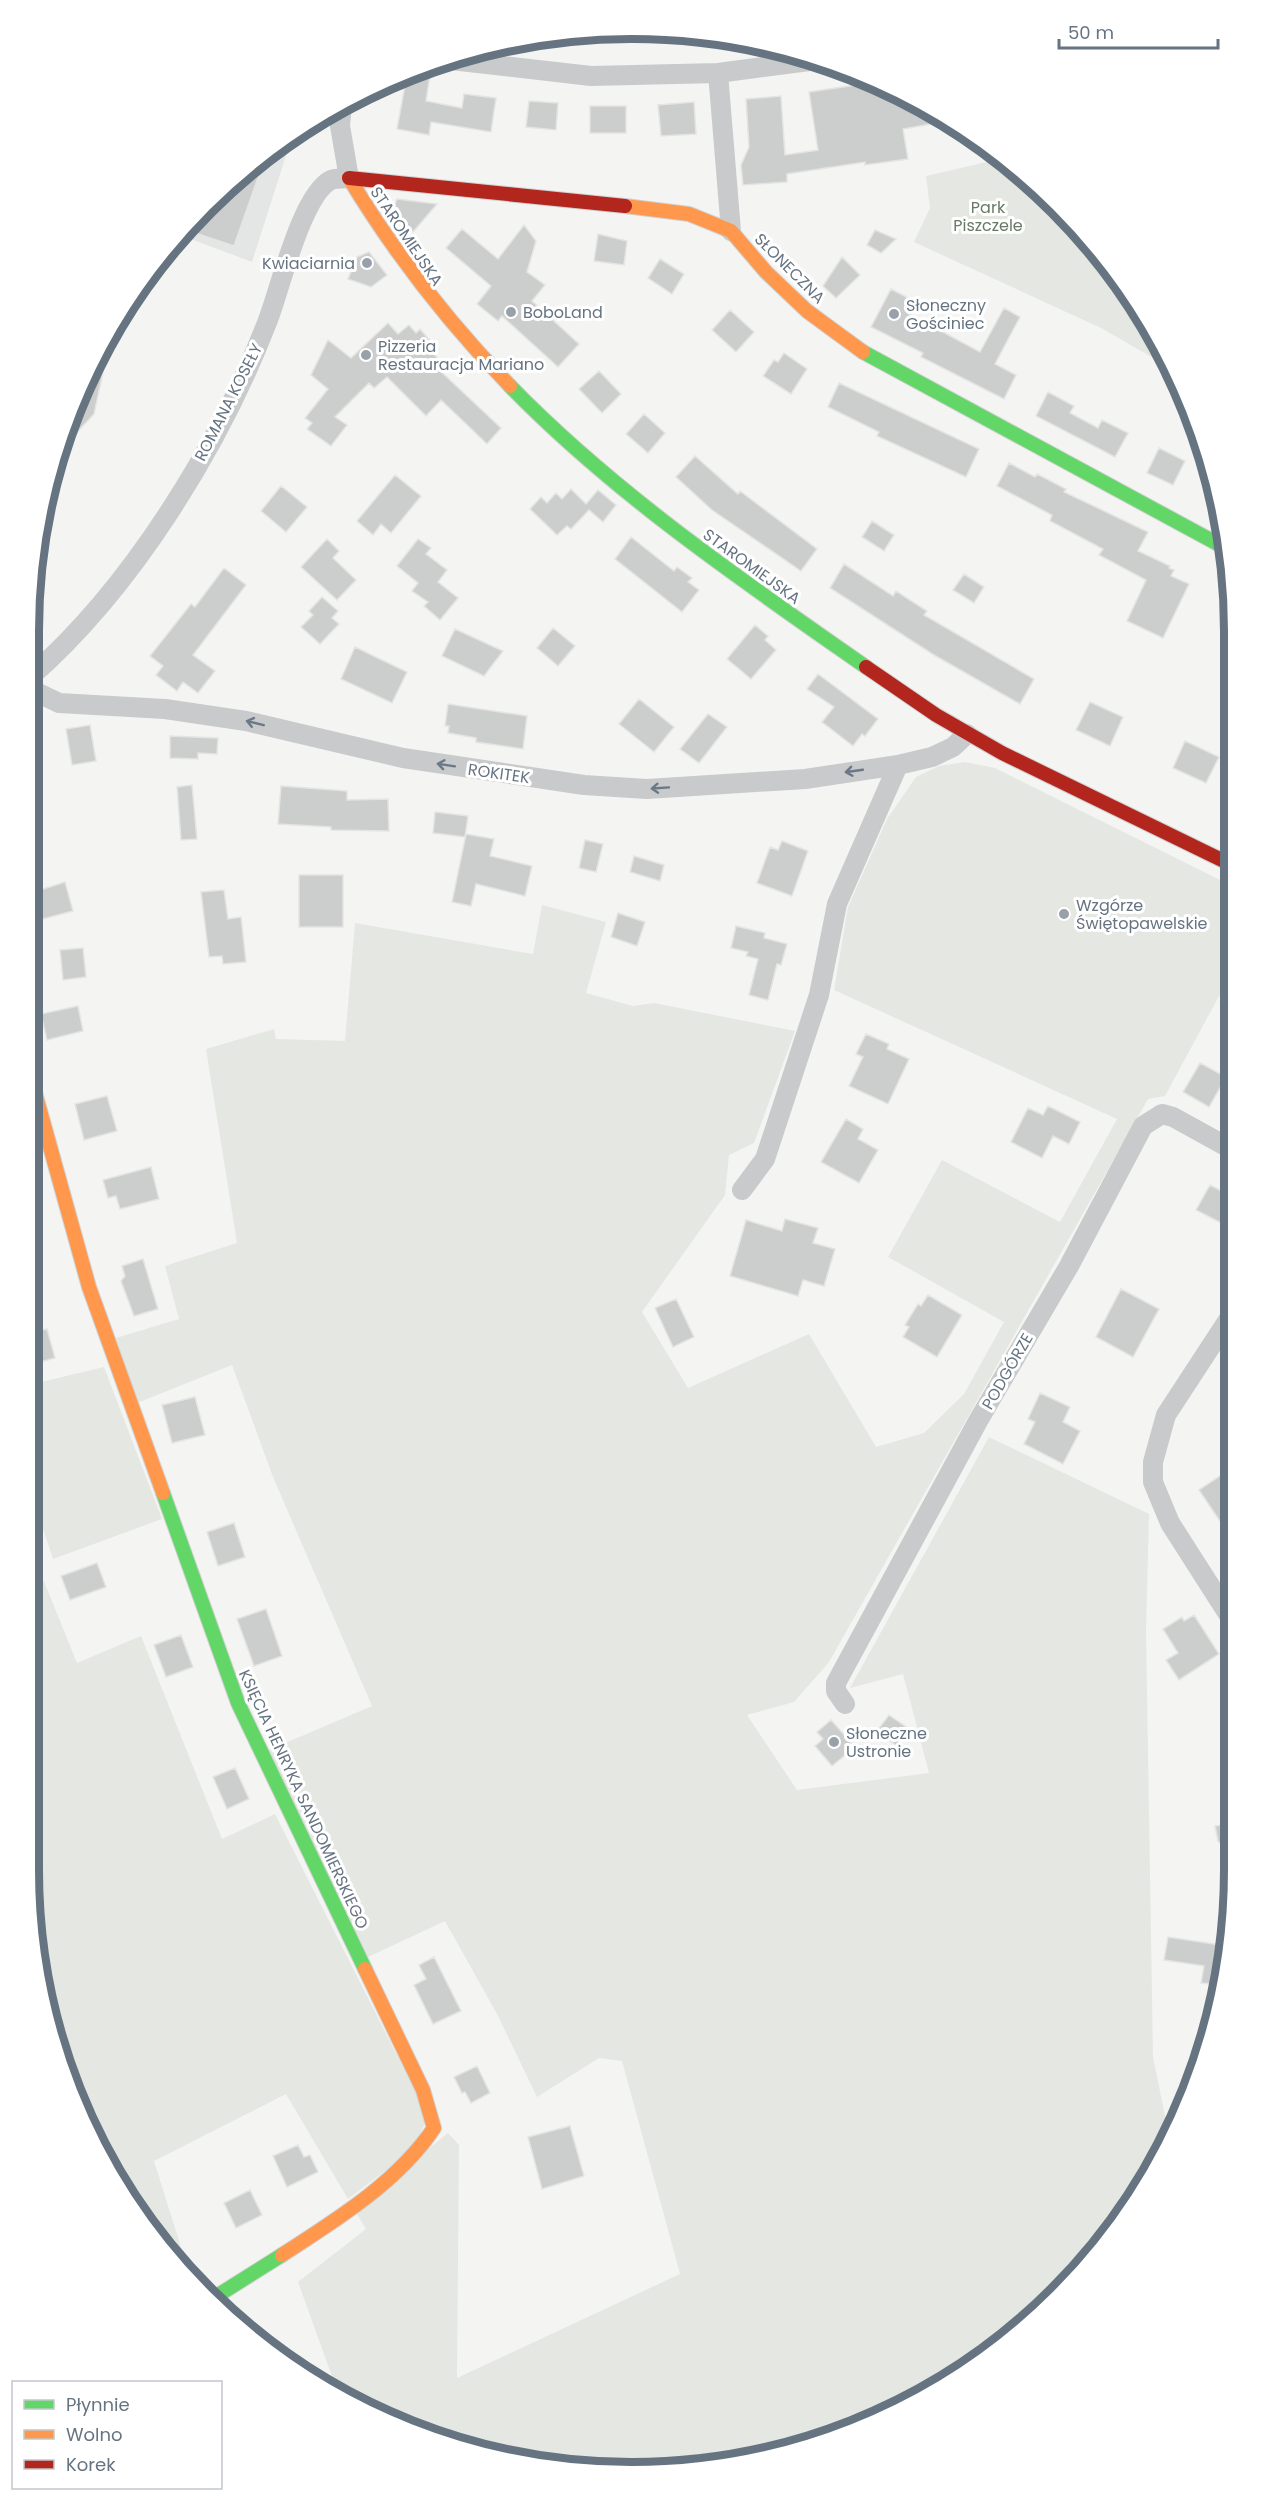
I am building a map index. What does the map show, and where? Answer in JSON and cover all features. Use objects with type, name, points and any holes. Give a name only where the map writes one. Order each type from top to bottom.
[{"type":"street","points":[[468,62],[591,76],[718,73],[797,63]]},
{"type":"street","points":[[718,73],[731,231]]},
{"type":"street","points":[[341,115],[340,126],[349,178]]},
{"type":"street","name":"SŁONECZNA","points":[[349,178],[673,211],[689,214],[731,231],[766,272],[807,311],[860,350],[1217,544]]},
{"type":"street","name":"ROMANA KOSEŁY","points":[[39,668],[90,615],[144,548],[190,477],[230,406],[267,322],[302,220],[314,195],[331,180],[349,178]]},
{"type":"street","name":"STAROMIEJSKA","points":[[349,178],[380,233],[434,306],[541,418],[727,572],[967,734],[1046,777],[1224,861]]},
{"type":"street","name":"ROKITEK","points":[[39,693],[59,703],[165,709],[246,720],[403,758],[584,785],[647,789],[805,779],[898,765],[932,758],[953,747],[967,734]]},
{"type":"street","points":[[742,1190],[765,1159],[819,995],[837,904],[898,765]]},
{"type":"street","name":"KSIĘCIA HENRYKA SANDOMIERSKIEGO","points":[[39,1107],[89,1287],[238,1703],[423,2090],[434,2128],[418,2151],[385,2180],[264,2269],[220,2295]]},
{"type":"street","name":"PODGÓRZE","points":[[845,1704],[836,1691],[836,1683],[978,1421],[1069,1266],[1143,1126],[1162,1114],[1173,1117],[1224,1145]]},
{"type":"street","points":[[1224,1326],[1166,1415],[1153,1462],[1154,1482],[1170,1523],[1224,1607]]},
{"type":"shaded area","points":[[288,149],[252,262],[189,238],[241,186]]},
{"type":"green space","name":"Park Piszczele","points":[[992,161],[1022,186],[1077,241],[1124,302],[1159,361],[1101,328],[914,242],[930,208],[926,176]]},
{"type":"green space","points":[[965,762],[995,768],[1224,882],[1224,987],[1165,1096],[1148,1099],[829,1662],[794,1702],[747,1715],[797,1790],[929,1773],[903,1674],[850,1688],[989,1437],[1149,1514],[1146,1631],[1153,2057],[1167,2124],[1145,2166],[1102,2230],[1050,2288],[992,2340],[928,2383],[894,2401],[822,2431],[785,2442],[747,2451],[670,2461],[593,2461],[516,2451],[478,2442],[405,2417],[334,2383],[298,2282],[366,2229],[354,2209],[448,2133],[459,2145],[457,2378],[680,2274],[622,2061],[599,2058],[537,2097],[497,2014],[445,1921],[368,1957],[269,1750],[372,1706],[273,1477],[232,1365],[137,1403],[116,1338],[179,1319],[165,1266],[237,1243],[206,1049],[274,1029],[276,1039],[345,1041],[355,923],[533,954],[542,905],[606,922],[586,993],[633,1006],[654,1003],[795,1031],[754,1143],[729,1155],[725,1195],[642,1312],[688,1388],[809,1334],[876,1447],[924,1433],[964,1394],[1004,1322],[888,1257],[942,1160],[1060,1222],[1117,1119],[834,990],[848,907],[887,819],[916,777],[939,766]]},
{"type":"green space","points":[[104,1367],[162,1519],[53,1559],[39,1516],[39,1383]]},
{"type":"green space","points":[[39,1569],[77,1663],[141,1636],[222,1839],[275,1814],[415,2091],[426,2120],[414,2149],[348,2199],[286,2094],[154,2161],[184,2258],[139,2199],[100,2132],[70,2060],[50,1985],[40,1908]]},
{"type":"building","points":[[429,75],[426,101],[462,108],[464,94],[496,98],[491,132],[431,122],[429,135],[397,129],[405,84]]},
{"type":"building","points":[[859,85],[936,123],[903,129],[908,159],[865,165],[865,162],[787,174],[787,182],[743,185],[741,165],[749,147],[746,99],[781,96],[785,155],[818,150],[809,92]]},
{"type":"building","points":[[529,101],[558,103],[556,130],[526,127]]},
{"type":"building","points":[[694,102],[696,134],[661,136],[658,105]]},
{"type":"building","points":[[590,106],[626,106],[626,133],[590,133]]},
{"type":"building","points":[[261,169],[234,246],[194,233]]},
{"type":"building","points":[[397,199],[437,204],[413,232],[391,213]]},
{"type":"building","points":[[524,225],[536,241],[527,272],[545,285],[532,301],[579,344],[558,367],[502,316],[498,321],[477,304],[491,286],[446,248],[462,229],[498,259]]},
{"type":"building","points":[[875,230],[896,239],[881,253],[867,245]]},
{"type":"building","points":[[598,234],[627,241],[624,265],[594,261]]},
{"type":"building","points":[[369,252],[387,275],[371,287],[348,279],[357,257]]},
{"type":"building","points":[[842,257],[860,275],[836,298],[823,286]]},
{"type":"building","points":[[660,259],[684,274],[672,294],[648,278]]},
{"type":"building","points":[[891,289],[916,302],[909,314],[980,352],[1004,308],[1020,317],[995,364],[1016,375],[1004,399],[921,357],[923,353],[871,327]]},
{"type":"building","points":[[730,310],[754,332],[736,352],[712,330]]},
{"type":"building","points":[[388,323],[398,334],[409,325],[416,333],[420,329],[432,343],[428,347],[440,361],[435,366],[501,428],[487,444],[441,400],[426,416],[387,377],[374,388],[369,383],[335,417],[347,425],[331,446],[307,429],[312,423],[305,418],[328,389],[311,375],[328,340],[351,358]]},
{"type":"building","points":[[784,353],[807,369],[791,394],[763,376],[774,360],[778,362]]},
{"type":"building","points":[[106,357],[94,414],[71,439]]},
{"type":"building","points":[[599,371],[621,394],[602,413],[579,389]]},
{"type":"building","points":[[839,383],[979,449],[966,477],[877,436],[879,432],[828,407]]},
{"type":"building","points":[[1048,392],[1074,406],[1070,413],[1098,428],[1102,420],[1128,433],[1115,457],[1036,416]]},
{"type":"building","points":[[644,414],[665,433],[648,453],[626,434]]},
{"type":"building","points":[[1159,448],[1185,461],[1173,485],[1147,473]]},
{"type":"building","points":[[695,456],[738,494],[740,491],[817,549],[801,571],[712,510],[676,477]]},
{"type":"building","points":[[1009,463],[1035,477],[1037,474],[1066,489],[1064,492],[1148,532],[1138,551],[1170,566],[1169,568],[1174,570],[1171,576],[1189,584],[1163,638],[1127,621],[1146,580],[1099,555],[1103,549],[1050,521],[1052,515],[997,486]]},
{"type":"building","points":[[395,475],[421,496],[391,533],[381,524],[373,535],[357,521]]},
{"type":"building","points":[[281,486],[307,507],[286,532],[261,511]]},
{"type":"building","points":[[571,489],[586,504],[598,490],[616,505],[603,522],[589,510],[571,529],[567,526],[557,535],[530,509],[541,497],[547,503],[556,493],[562,499]]},
{"type":"building","points":[[872,521],[894,535],[884,551],[862,537]]},
{"type":"building","points":[[631,537],[674,571],[677,567],[692,578],[688,582],[699,590],[682,612],[615,559]]},
{"type":"building","points":[[327,539],[339,551],[333,558],[356,580],[337,600],[301,567]]},
{"type":"building","points":[[418,539],[431,548],[426,554],[447,570],[438,582],[458,598],[440,620],[424,606],[428,602],[412,591],[418,583],[397,566]]},
{"type":"building","points":[[844,564],[893,596],[896,591],[927,611],[924,615],[1034,679],[1020,704],[934,655],[830,588]]},
{"type":"building","points":[[224,568],[246,585],[193,655],[215,671],[198,693],[183,682],[177,691],[156,675],[163,666],[150,656],[191,604],[195,607]]},
{"type":"building","points":[[964,574],[984,587],[974,603],[953,590]]},
{"type":"building","points":[[322,597],[338,611],[332,618],[339,624],[320,644],[301,627],[313,615],[309,611]]},
{"type":"building","points":[[755,625],[768,636],[765,640],[776,650],[751,679],[727,659]]},
{"type":"building","points":[[553,628],[575,646],[558,666],[537,648]]},
{"type":"building","points":[[455,629],[503,651],[484,676],[442,656]]},
{"type":"building","points":[[355,647],[407,672],[392,703],[341,679]]},
{"type":"building","points":[[818,674],[878,719],[865,736],[862,734],[853,746],[822,722],[834,707],[807,689]]},
{"type":"building","points":[[639,699],[674,727],[654,752],[619,724]]},
{"type":"building","points":[[1090,702],[1123,717],[1110,746],[1076,730]]},
{"type":"building","points":[[448,704],[527,716],[523,749],[476,742],[476,738],[448,733],[449,726],[445,726]]},
{"type":"building","points":[[708,714],[727,727],[699,763],[680,749]]},
{"type":"building","points":[[90,725],[96,761],[72,765],[66,729]]},
{"type":"building","points":[[170,736],[218,738],[217,754],[198,753],[198,759],[170,758]]},
{"type":"building","points":[[1185,741],[1219,757],[1206,783],[1173,768]]},
{"type":"building","points":[[192,785],[197,839],[181,840],[177,787]]},
{"type":"building","points":[[281,786],[347,791],[347,800],[388,799],[389,831],[331,830],[331,827],[278,824]]},
{"type":"building","points":[[435,812],[468,816],[465,837],[433,833]]},
{"type":"building","points":[[466,834],[494,839],[490,856],[532,866],[525,896],[476,884],[471,906],[452,902]]},
{"type":"building","points":[[585,840],[603,844],[596,872],[579,868]]},
{"type":"building","points":[[782,841],[808,851],[792,896],[757,883],[770,847],[778,850]]},
{"type":"building","points":[[634,856],[664,865],[660,881],[630,872]]},
{"type":"building","points":[[299,875],[343,875],[343,927],[299,927]]},
{"type":"building","points":[[65,882],[73,911],[39,920],[39,890]]},
{"type":"building","points":[[224,890],[228,919],[241,917],[246,962],[223,964],[222,956],[209,957],[201,892]]},
{"type":"building","points":[[618,913],[645,922],[637,946],[611,937]]},
{"type":"building","points":[[736,926],[765,933],[764,938],[787,944],[781,965],[777,964],[768,1000],[749,995],[758,959],[746,956],[748,952],[731,948]]},
{"type":"building","points":[[83,948],[86,977],[63,980],[60,950]]},
{"type":"building","points":[[78,1006],[83,1031],[47,1040],[41,1014]]},
{"type":"building","points":[[866,1034],[889,1044],[887,1049],[909,1059],[888,1104],[849,1086],[863,1057],[856,1054]]},
{"type":"building","points":[[1200,1063],[1224,1076],[1224,1081],[1209,1107],[1183,1092]]},
{"type":"building","points":[[107,1096],[117,1131],[84,1140],[75,1104]]},
{"type":"building","points":[[1048,1106],[1080,1122],[1069,1144],[1053,1136],[1042,1158],[1011,1142],[1028,1108],[1043,1115]]},
{"type":"building","points":[[846,1119],[863,1129],[858,1139],[878,1150],[859,1183],[821,1162]]},
{"type":"building","points":[[151,1167],[159,1199],[120,1209],[116,1196],[108,1198],[103,1180]]},
{"type":"building","points":[[1210,1185],[1224,1192],[1224,1224],[1196,1210]]},
{"type":"building","points":[[785,1219],[818,1228],[813,1243],[835,1249],[824,1286],[803,1280],[798,1296],[730,1276],[746,1220],[782,1231]]},
{"type":"building","points":[[143,1259],[158,1309],[134,1316],[121,1281],[125,1276],[122,1266]]},
{"type":"building","points":[[1121,1289],[1159,1309],[1133,1357],[1096,1337]]},
{"type":"building","points":[[928,1295],[962,1315],[937,1357],[903,1337],[909,1327],[905,1325],[918,1304],[921,1306]]},
{"type":"building","points":[[676,1299],[694,1337],[673,1347],[655,1308]]},
{"type":"building","points":[[47,1329],[55,1358],[39,1362],[39,1331]]},
{"type":"building","points":[[1040,1393],[1070,1407],[1063,1422],[1080,1431],[1063,1464],[1024,1444],[1035,1422],[1028,1419]]},
{"type":"building","points":[[195,1397],[205,1435],[172,1443],[162,1405]]},
{"type":"building","points":[[1224,1473],[1224,1527],[1199,1490]]},
{"type":"building","points":[[234,1523],[245,1557],[218,1566],[207,1532]]},
{"type":"building","points":[[97,1563],[106,1587],[70,1600],[61,1576]]},
{"type":"building","points":[[266,1609],[282,1656],[254,1666],[237,1619]]},
{"type":"building","points":[[1194,1615],[1219,1654],[1179,1680],[1166,1660],[1178,1653],[1163,1629],[1182,1617],[1184,1621]]},
{"type":"building","points":[[181,1635],[193,1667],[166,1677],[154,1645]]},
{"type":"building","points":[[889,1715],[909,1729],[897,1746],[877,1731]]},
{"type":"building","name":"Słoneczne Ustronie","points":[[831,1720],[855,1747],[832,1766],[815,1746],[823,1739],[817,1732]]},
{"type":"building","points":[[235,1768],[249,1799],[227,1809],[213,1777]]},
{"type":"building","points":[[1224,1824],[1224,1847],[1218,1841],[1215,1826]]},
{"type":"building","points":[[1168,1937],[1219,1945],[1213,1984],[1201,1983],[1204,1966],[1164,1960]]},
{"type":"building","points":[[434,1957],[461,2011],[433,2024],[414,1985],[426,1979],[419,1965]]},
{"type":"building","points":[[477,2066],[490,2093],[471,2103],[465,2092],[462,2093],[454,2077]]},
{"type":"building","points":[[570,2126],[584,2176],[542,2189],[528,2137]]},
{"type":"building","points":[[298,2145],[304,2157],[310,2155],[318,2172],[287,2187],[273,2156]]},
{"type":"building","points":[[250,2190],[262,2215],[236,2228],[224,2203]]},
{"type":"traffic: fast","points":[[863,352],[1217,544]]},
{"type":"traffic: fast","points":[[510,386],[550,426],[636,500],[727,569],[866,667]]},
{"type":"traffic: fast","points":[[163,1493],[238,1703],[365,1969]]},
{"type":"traffic: fast","points":[[220,2294],[282,2255]]},
{"type":"traffic: slow","points":[[349,178],[385,234],[444,312],[510,386]]},
{"type":"traffic: slow","points":[[625,206],[689,214],[731,231],[766,272],[807,311],[863,352]]},
{"type":"traffic: slow","points":[[39,1107],[89,1287],[163,1493]]},
{"type":"traffic: slow","points":[[282,2255],[365,2199],[403,2166],[434,2128],[423,2090],[365,1969]]},
{"type":"traffic: jam","points":[[349,178],[625,206]]},
{"type":"traffic: jam","points":[[866,667],[936,715],[1002,753],[1224,861]]},
{"type":"place","name":"Kwiaciarnia","points":[[367,263]]},
{"type":"place","name":"BoboLand","points":[[511,312]]},
{"type":"place","name":"Słoneczny Gościniec","points":[[894,314]]},
{"type":"place","name":"Pizzeria Restauracja Mariano","points":[[366,355]]},
{"type":"place","name":"Wzgórze Świętopawelskie","points":[[1064,914]]},
{"type":"place","name":"Słoneczne Ustronie","points":[[834,1742]]}]
